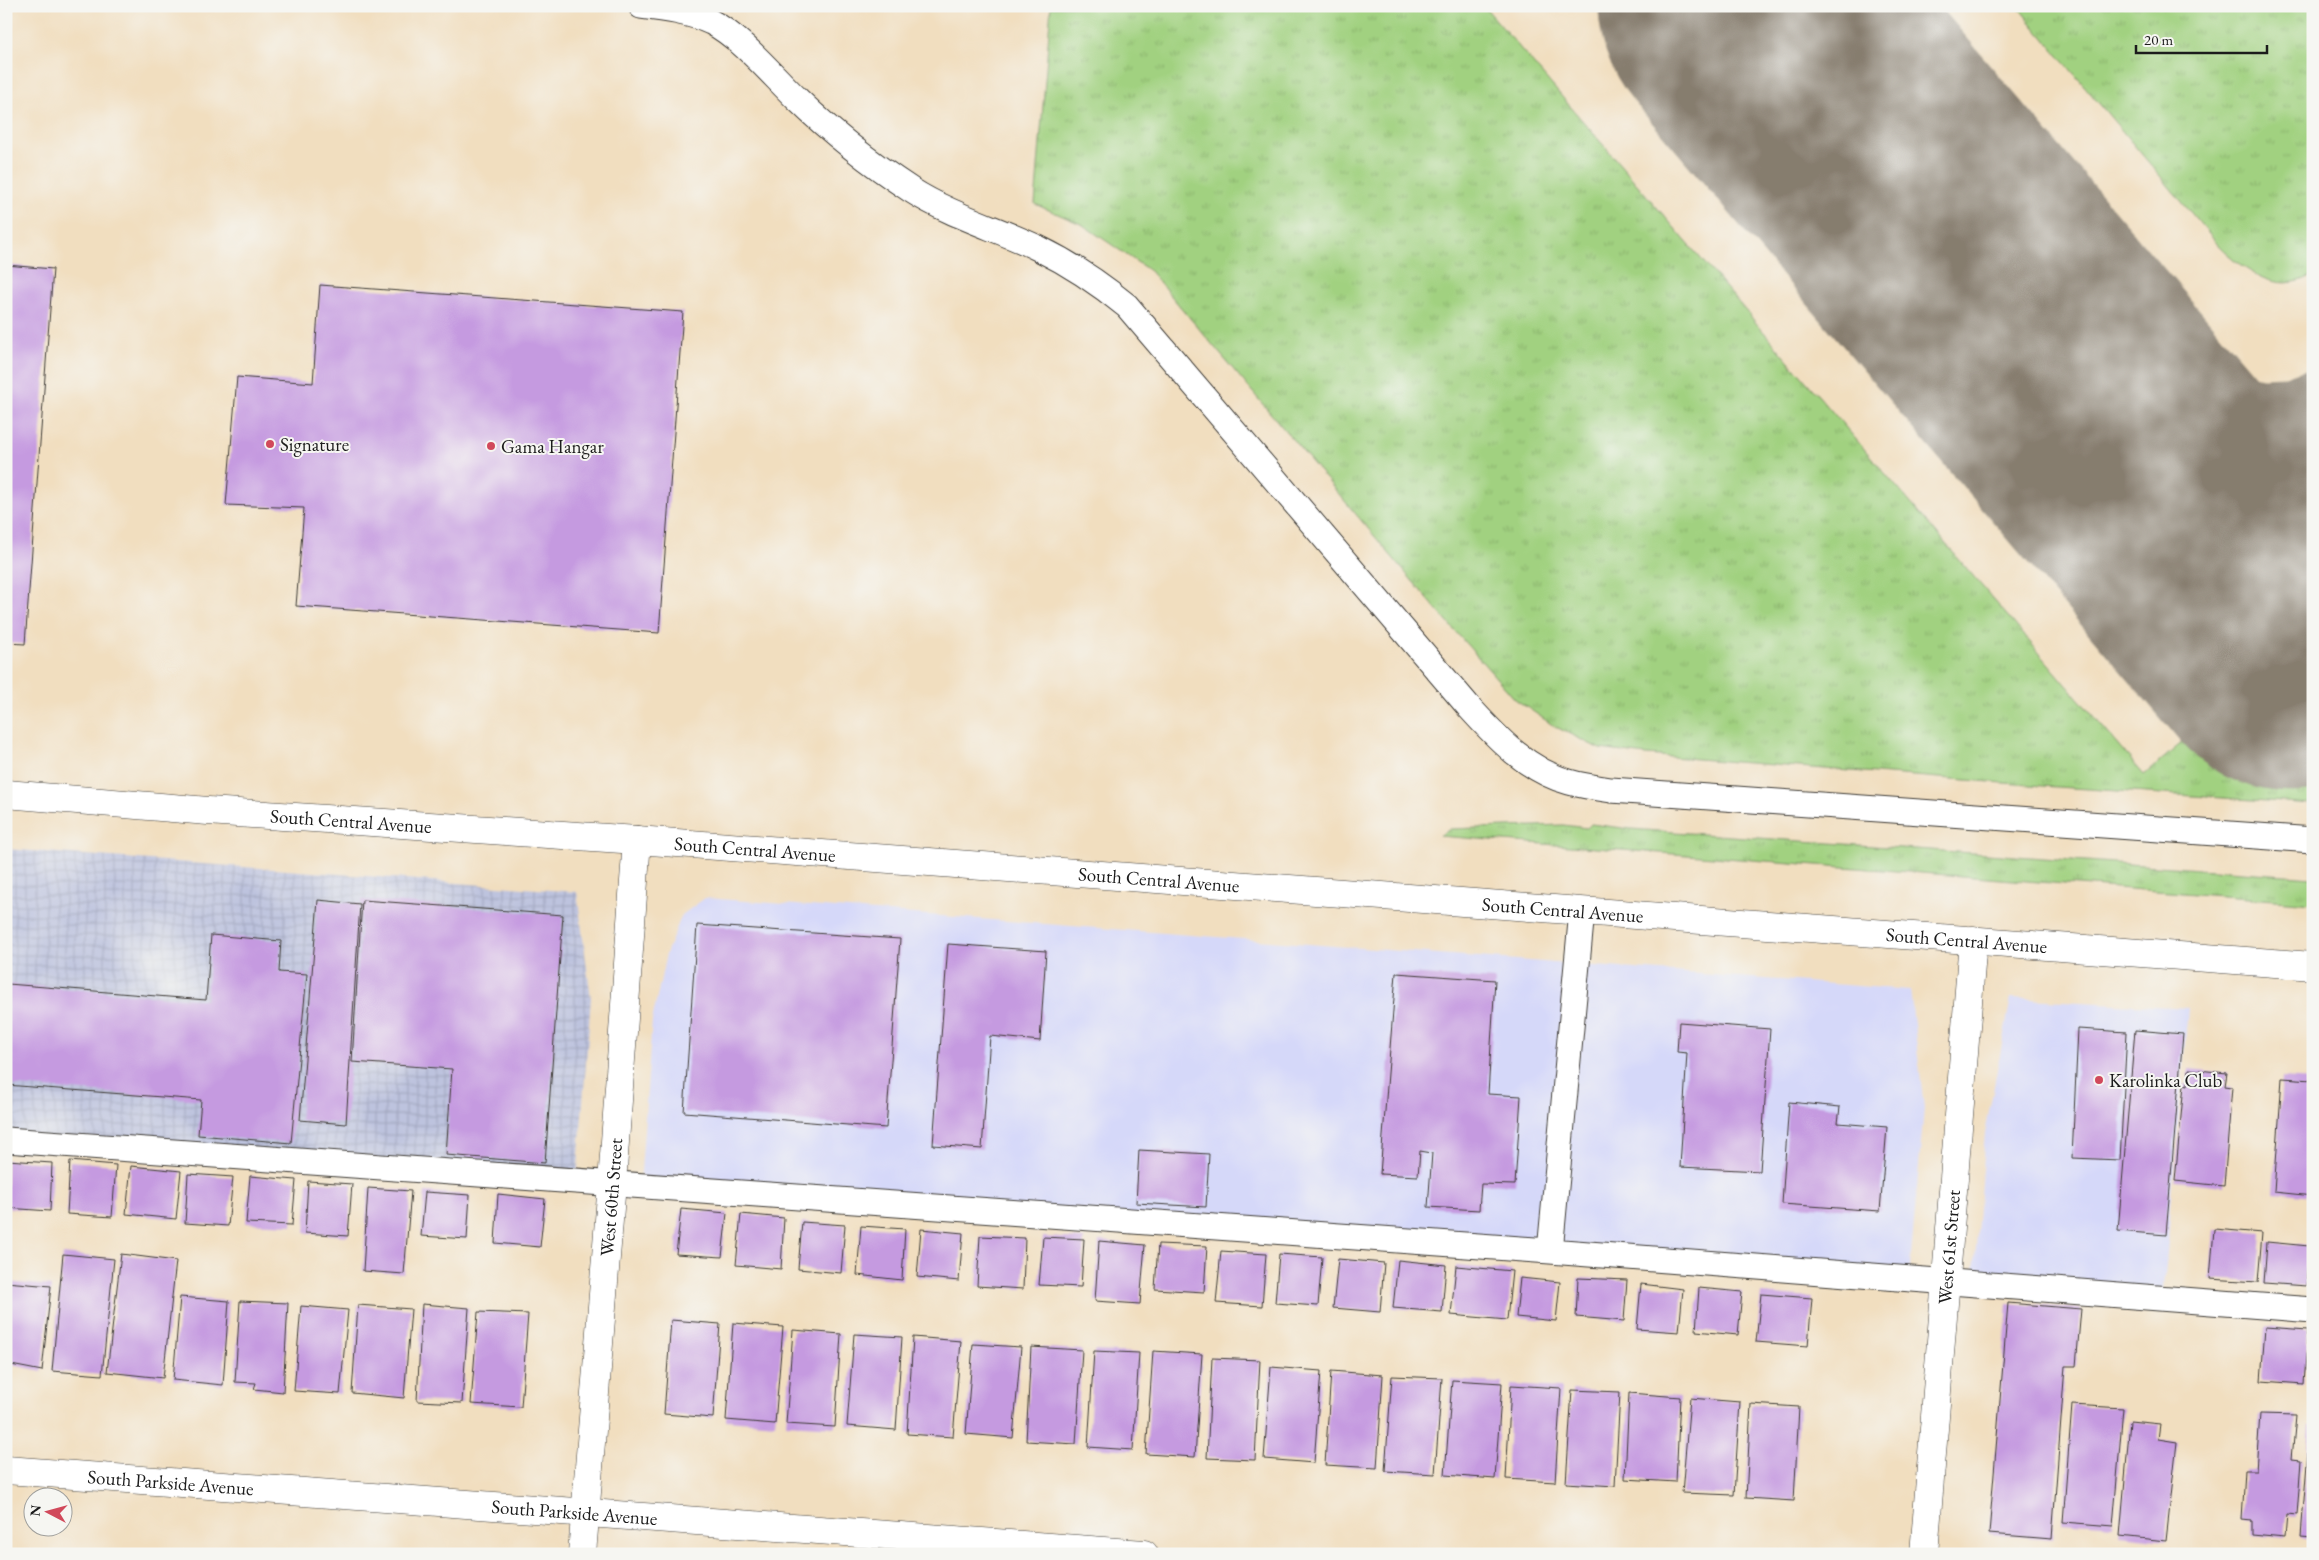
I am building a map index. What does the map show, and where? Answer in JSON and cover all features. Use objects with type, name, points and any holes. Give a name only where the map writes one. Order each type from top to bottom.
[{"type":"street","name":"South Central Avenue","points":[[6,794],[208,811],[637,840],[2313,966]]},
{"type":"street","name":"West 60th Street","points":[[582,1554],[637,840]]},
{"type":"street","name":"West 61st Street","points":[[1924,1554],[1973,940]]},
{"type":"street","name":"South Parkside Avenue","points":[[6,1470],[1144,1554]]},
{"type":"lane","points":[[641,6],[691,14],[712,23],[738,42],[837,136],[912,190],[955,213],[1037,248],[1071,265],[1114,296],[1133,314],[1469,708],[1501,742],[1530,764],[1567,782],[1610,790],[2313,840]]},
{"type":"lane","points":[[1550,1251],[1582,911]]},
{"type":"lane","points":[[6,1140],[1550,1251],[2313,1310]]},
{"type":"shaded area","points":[[6,849],[577,892],[591,998],[577,1181],[6,1140]]},
{"type":"shaded area","points":[[705,898],[1910,990],[1924,1108],[1909,1279],[640,1185],[652,1021],[666,954],[682,915]]},
{"type":"shaded area","points":[[2011,998],[2188,1008],[2163,1299],[1973,1284],[1985,1133]]},
{"type":"green space","points":[[1051,6],[1484,6],[2144,775],[2313,631],[2313,804],[2042,786],[1646,755],[1600,749],[1554,726],[1515,699],[1454,630],[1150,271],[1083,225],[1035,204]]},
{"type":"green space","points":[[2017,6],[2313,6],[2313,275],[2300,281],[2274,282],[2251,272],[2219,246]]},
{"type":"green space","points":[[1591,824],[1631,829],[2313,877],[2313,903],[1439,836],[1450,829],[1563,825],[1587,828]]},
{"type":"building","points":[[6,265],[53,269],[25,644],[6,643]]},
{"type":"building","name":"Gama Hangar","points":[[320,285],[683,312],[659,633],[296,606],[304,508],[226,505],[237,377],[313,383]]},
{"type":"building","points":[[318,900],[360,904],[346,1124],[300,1120]]},
{"type":"building","points":[[362,900],[563,915],[545,1163],[446,1155],[452,1069],[352,1062]]},
{"type":"building","points":[[697,925],[900,939],[886,1128],[684,1112]]},
{"type":"building","points":[[211,935],[281,941],[279,972],[307,974],[291,1143],[198,1135],[201,1100],[6,1085],[8,984],[206,1000]]},
{"type":"building","points":[[948,944],[1046,951],[1040,1041],[990,1036],[982,1149],[933,1145]]},
{"type":"building","points":[[1396,973],[1495,980],[1488,1094],[1521,1096],[1515,1185],[1481,1184],[1479,1210],[1428,1207],[1432,1153],[1420,1151],[1418,1176],[1380,1174]]},
{"type":"building","points":[[1679,1022],[1770,1029],[1760,1171],[1680,1167],[1687,1053],[1677,1052]]},
{"type":"building","points":[[2078,1029],[2127,1032],[2120,1160],[2072,1158]]},
{"type":"building","points":[[2135,1030],[2183,1034],[2166,1235],[2118,1231]]},
{"type":"building","points":[[2189,1069],[2227,1073],[2225,1086],[2232,1087],[2224,1186],[2175,1181],[2184,1084],[2188,1085]]},
{"type":"building","points":[[2282,1078],[2313,1080],[2313,1196],[2274,1192]]},
{"type":"building","points":[[1789,1102],[1840,1107],[1838,1123],[1887,1127],[1880,1211],[1782,1204]]},
{"type":"building","points":[[1139,1150],[1209,1154],[1206,1207],[1136,1203]]},
{"type":"building","points":[[7,1160],[52,1163],[50,1211],[6,1208]]},
{"type":"building","points":[[70,1161],[116,1165],[112,1217],[67,1214]]},
{"type":"building","points":[[131,1166],[181,1171],[176,1219],[126,1214]]},
{"type":"building","points":[[188,1174],[233,1177],[228,1226],[185,1223]]},
{"type":"building","points":[[250,1176],[296,1180],[292,1225],[246,1223]]},
{"type":"building","points":[[308,1181],[352,1184],[348,1236],[305,1233]]},
{"type":"building","points":[[368,1188],[411,1191],[404,1274],[363,1271]]},
{"type":"building","points":[[425,1192],[470,1195],[467,1239],[421,1236]]},
{"type":"building","points":[[498,1194],[545,1199],[540,1247],[495,1243]]},
{"type":"building","points":[[681,1209],[727,1213],[722,1257],[676,1254]]},
{"type":"building","points":[[741,1214],[784,1218],[781,1269],[736,1265]]},
{"type":"building","points":[[802,1222],[845,1225],[841,1273],[798,1269]]},
{"type":"building","points":[[861,1226],[905,1229],[902,1280],[857,1275]]},
{"type":"building","points":[[921,1229],[963,1233],[959,1281],[917,1277]]},
{"type":"building","points":[[2214,1229],[2262,1233],[2258,1282],[2210,1279]]},
{"type":"building","points":[[980,1236],[1025,1238],[1023,1289],[977,1286]]},
{"type":"building","points":[[1043,1237],[1084,1239],[1081,1287],[1039,1285]]},
{"type":"building","points":[[1099,1241],[1145,1245],[1140,1304],[1095,1301]]},
{"type":"building","points":[[2267,1242],[2309,1246],[2306,1286],[2264,1283]]},
{"type":"building","points":[[1158,1244],[1207,1246],[1204,1292],[1155,1289]]},
{"type":"building","points":[[1221,1251],[1266,1254],[1262,1306],[1216,1303]]},
{"type":"building","points":[[63,1254],[114,1259],[102,1375],[52,1371]]},
{"type":"building","points":[[121,1254],[176,1261],[163,1378],[107,1372]]},
{"type":"building","points":[[1279,1254],[1322,1257],[1318,1306],[1275,1303]]},
{"type":"building","points":[[1338,1259],[1384,1263],[1380,1312],[1333,1308]]},
{"type":"building","points":[[1398,1260],[1446,1265],[1442,1312],[1393,1308]]},
{"type":"building","points":[[1456,1266],[1512,1271],[1507,1320],[1451,1315]]},
{"type":"building","points":[[1520,1278],[1560,1282],[1556,1321],[1516,1317]]},
{"type":"building","points":[[1578,1278],[1627,1280],[1624,1321],[1576,1317]]},
{"type":"building","points":[[6,1282],[51,1286],[42,1371],[6,1364]]},
{"type":"building","points":[[1641,1284],[1683,1289],[1679,1332],[1637,1329]]},
{"type":"building","points":[[1699,1288],[1742,1292],[1738,1335],[1696,1331]]},
{"type":"building","points":[[1761,1294],[1812,1298],[1808,1346],[1756,1342]]},
{"type":"building","points":[[180,1297],[229,1301],[223,1385],[173,1380]]},
{"type":"building","points":[[240,1301],[288,1303],[283,1392],[254,1389],[256,1383],[235,1382]]},
{"type":"building","points":[[2008,1303],[2081,1309],[2076,1366],[2065,1366],[2052,1539],[1989,1534]]},
{"type":"building","points":[[422,1304],[469,1308],[462,1403],[417,1401]]},
{"type":"building","points":[[358,1305],[411,1309],[404,1398],[352,1393]]},
{"type":"building","points":[[301,1306],[348,1310],[340,1394],[294,1391]]},
{"type":"building","points":[[478,1312],[528,1314],[521,1407],[471,1404]]},
{"type":"building","points":[[671,1320],[720,1324],[713,1418],[664,1414]]},
{"type":"building","points":[[733,1323],[783,1327],[775,1424],[726,1420]]},
{"type":"building","points":[[2265,1327],[2308,1330],[2304,1384],[2261,1381]]},
{"type":"building","points":[[793,1330],[841,1334],[835,1427],[786,1424]]},
{"type":"building","points":[[854,1334],[902,1337],[896,1430],[847,1426]]},
{"type":"building","points":[[913,1337],[961,1341],[953,1437],[907,1434]]},
{"type":"building","points":[[973,1344],[1021,1347],[1013,1438],[966,1434]]},
{"type":"building","points":[[1031,1347],[1082,1350],[1076,1444],[1026,1441]]},
{"type":"building","points":[[1094,1351],[1139,1353],[1133,1450],[1088,1447]]},
{"type":"building","points":[[1153,1351],[1202,1354],[1195,1457],[1146,1454]]},
{"type":"building","points":[[1212,1358],[1260,1360],[1255,1460],[1207,1458]]},
{"type":"building","points":[[1271,1367],[1321,1371],[1314,1463],[1264,1459]]},
{"type":"building","points":[[1331,1371],[1383,1375],[1377,1468],[1325,1465]]},
{"type":"building","points":[[1392,1376],[1442,1378],[1435,1474],[1385,1471]]},
{"type":"building","points":[[1452,1380],[1502,1383],[1495,1479],[1445,1475]]},
{"type":"building","points":[[1511,1385],[1561,1388],[1555,1482],[1506,1479]]},
{"type":"building","points":[[1572,1390],[1620,1392],[1615,1486],[1566,1483]]},
{"type":"building","points":[[1629,1393],[1680,1397],[1676,1482],[1625,1479]]},
{"type":"building","points":[[1690,1398],[1740,1402],[1734,1495],[1682,1493]]},
{"type":"building","points":[[1751,1404],[1799,1407],[1794,1501],[1746,1498]]},
{"type":"building","points":[[2072,1405],[2123,1408],[2113,1526],[2063,1522]]},
{"type":"building","points":[[2260,1414],[2296,1415],[2292,1459],[2301,1460],[2297,1516],[2287,1515],[2285,1538],[2252,1535],[2252,1521],[2242,1520],[2245,1470],[2256,1470]]},
{"type":"building","points":[[2130,1421],[2160,1424],[2158,1439],[2177,1442],[2166,1541],[2120,1536]]},
{"type":"building","points":[[2310,1425],[2313,1425],[2313,1538],[2301,1537]]},
{"type":"taxiway","points":[[1994,296],[2123,407],[2207,439],[2297,435],[2313,429]]},
{"type":"runway","points":[[1746,6],[2292,645]]},
{"type":"place","name":"Signature","points":[[270,444]]},
{"type":"place","name":"Gama Hangar","points":[[491,446]]},
{"type":"place","name":"Karolinka Club","points":[[2099,1080]]}]
